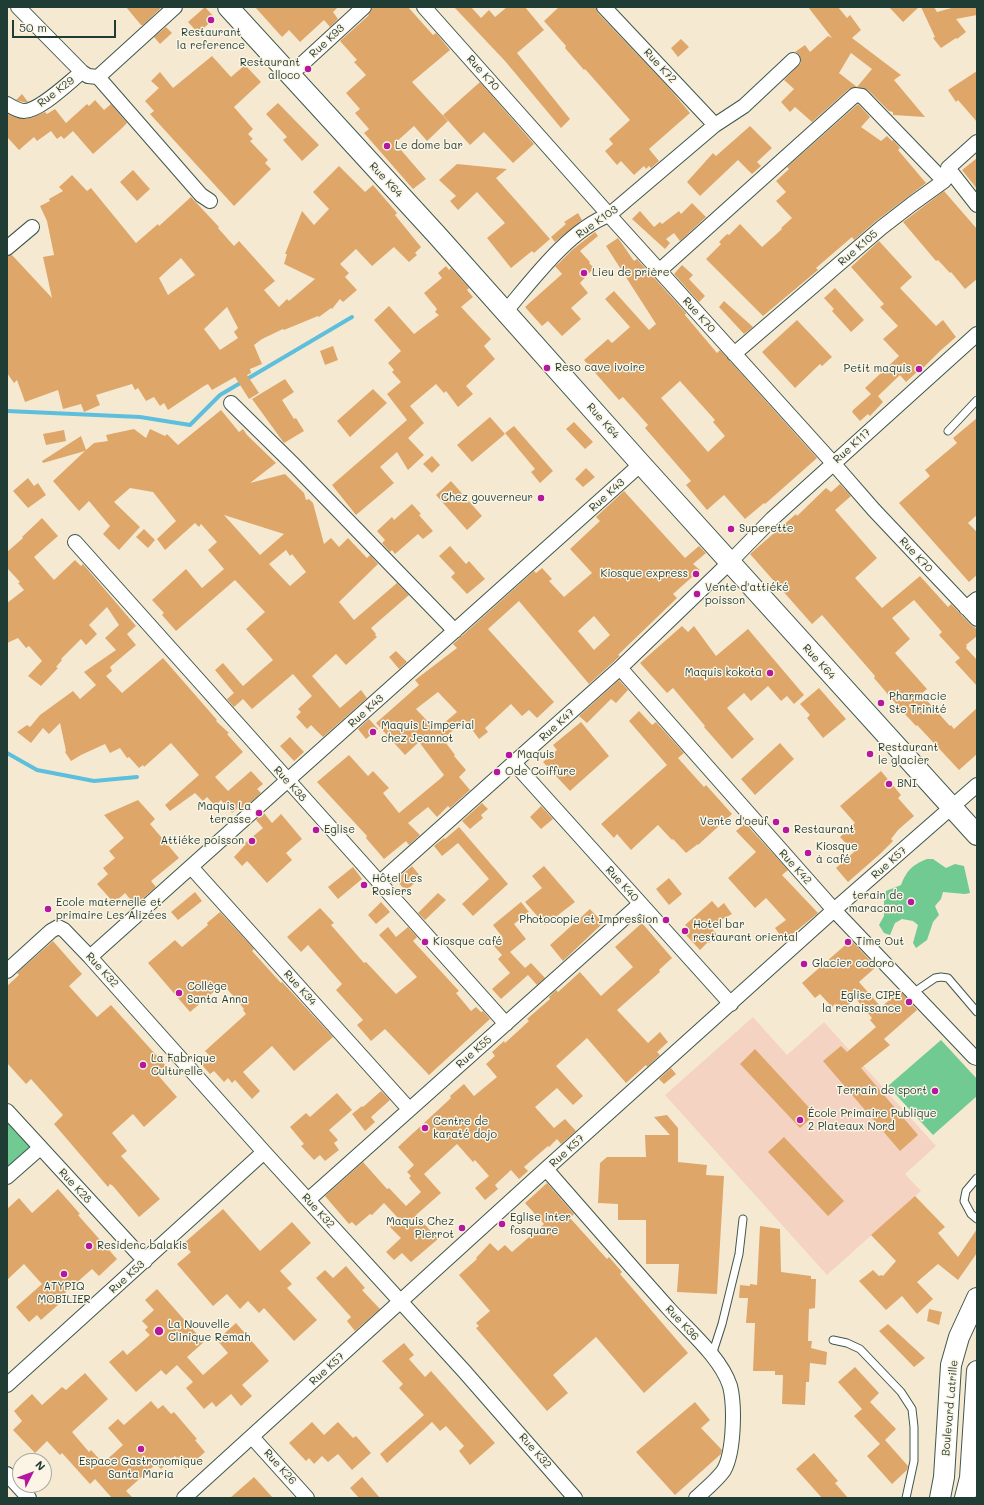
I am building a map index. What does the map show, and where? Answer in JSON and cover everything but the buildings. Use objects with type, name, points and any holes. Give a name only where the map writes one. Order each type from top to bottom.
[{"type":"street","points":[[18,7],[82,72],[88,76],[98,77],[202,195],[210,201]]},
{"type":"street","points":[[98,77],[175,7]]},
{"type":"street","name":"Rue K64","points":[[228,7],[506,311],[641,464],[977,835]]},
{"type":"street","name":"Rue K93","points":[[290,75],[364,7]]},
{"type":"street","name":"Rue K70","points":[[424,7],[659,271],[834,463],[874,510],[977,619]]},
{"type":"street","name":"Rue K72","points":[[604,7],[715,125]]},
{"type":"street","name":"Rue K103","points":[[506,311],[549,261],[582,230],[599,219],[609,215],[715,125],[744,106],[793,60]]},
{"type":"street","name":"Rue K29","points":[[7,104],[23,111],[35,108],[48,100],[82,72]]},
{"type":"street","points":[[659,271],[855,95],[862,96],[977,205]]},
{"type":"street","name":"Rue K105","points":[[734,354],[881,228],[946,175],[977,142]]},
{"type":"street","points":[[7,248],[32,227]]},
{"type":"street","name":"Rue K117","points":[[730,562],[772,518],[977,334]]},
{"type":"street","points":[[231,403],[295,466],[455,631]]},
{"type":"street","name":"Rue K43","points":[[90,957],[641,464]]},
{"type":"street","name":"Rue K38","points":[[75,542],[506,1024]]},
{"type":"street","name":"Rue K47","points":[[379,882],[620,668],[730,562]]},
{"type":"street","points":[[966,608],[977,599]]},
{"type":"street","name":"Rue K42","points":[[620,668],[834,910],[974,1057],[977,1058]]},
{"type":"street","name":"Rue K40","points":[[514,763],[730,1004]]},
{"type":"street","name":"Rue K57","points":[[184,1498],[834,910],[977,785]]},
{"type":"street","name":"Rue K34","points":[[191,867],[409,1109]]},
{"type":"street","name":"Rue K55","points":[[308,1200],[640,904]]},
{"type":"street","name":"Rue K32","points":[[7,970],[51,931],[58,928],[64,930],[400,1302],[446,1350],[575,1498]]},
{"type":"street","name":"Rue K28","points":[[7,1111],[145,1260]]},
{"type":"street","points":[[7,1177],[40,1148]]},
{"type":"street","name":"Rue K53","points":[[7,1386],[264,1152]]},
{"type":"street","name":"Rue K36","points":[[546,1169],[712,1356],[726,1377],[730,1387],[734,1421],[728,1460],[724,1471],[696,1498]]},
{"type":"street","name":"Boulevard Latrille","points":[[940,1498],[944,1477],[951,1365],[959,1337],[977,1298]]},
{"type":"street","points":[[965,1498],[970,1478],[977,1371]]},
{"type":"street","name":"Rue K26","points":[[252,1437],[307,1498]]},
{"type":"street","points":[[7,1474],[28,1498]]},
{"type":"lane","points":[[948,432],[977,400]]},
{"type":"lane","points":[[913,993],[935,978],[948,978],[977,1012]]},
{"type":"lane","points":[[977,1178],[966,1191],[964,1201],[971,1214],[977,1220]]},
{"type":"lane","points":[[712,1356],[722,1324],[739,1254],[743,1219]]},
{"type":"lane","points":[[833,1340],[847,1343],[860,1349],[901,1392],[912,1409],[914,1426],[914,1461],[906,1498]]},
{"type":"shaded area","name":"École Primaire Publique 2 Plateaux Nord","points":[[753,1017],[787,1055],[824,1022],[936,1146],[905,1174],[921,1191],[827,1275],[665,1095]]},
{"type":"green space","name":"terain de maracana","points":[[927,859],[933,859],[946,868],[955,864],[964,866],[970,893],[943,892],[941,899],[935,906],[939,915],[933,922],[927,940],[916,948],[913,943],[918,925],[913,921],[902,919],[895,923],[890,935],[884,933],[879,925],[884,916],[884,898],[886,891],[901,885],[905,875],[917,863]]},
{"type":"green space","name":"Terrain de sport","points":[[941,1040],[977,1079],[977,1096],[933,1135],[888,1086]]},
{"type":"green space","points":[[7,1102],[30,1128],[32,1145],[29,1150],[7,1170]]},
{"type":"waterway","points":[[7,411],[140,417],[190,425],[220,395],[352,317]]},
{"type":"waterway","points":[[7,753],[37,770],[94,781],[137,777]]},
{"type":"place","name":"Restaurant la reference","points":[[211,20]]},
{"type":"place","name":"Restaurant alloco","points":[[308,69]]},
{"type":"place","name":"Le dome bar","points":[[387,146]]},
{"type":"place","name":"Lieu de prière","points":[[584,273]]},
{"type":"place","name":"Reso cave ivoire","points":[[547,368]]},
{"type":"place","name":"Petit maquis","points":[[919,369]]},
{"type":"place","name":"Chez gouverneur","points":[[541,498]]},
{"type":"place","name":"Superette","points":[[731,529]]},
{"type":"place","name":"Kiosque express","points":[[696,574]]},
{"type":"place","name":"Vente d'attiéké poisson","points":[[697,594]]},
{"type":"place","name":"Maquis kokota","points":[[770,673]]},
{"type":"place","name":"Pharmacie Ste Trinité","points":[[881,703]]},
{"type":"place","name":"Maquis L’imperial chez Jeannot","points":[[373,732]]},
{"type":"place","name":"Restaurant le glacier","points":[[870,754]]},
{"type":"place","name":"Maquis","points":[[509,755]]},
{"type":"place","name":"Ode Coiffure","points":[[497,772]]},
{"type":"place","name":"BNI","points":[[889,784]]},
{"type":"place","name":"Maquis La terasse","points":[[259,813]]},
{"type":"place","name":"Vente d'oeuf","points":[[776,822]]},
{"type":"place","name":"Eglise","points":[[316,830]]},
{"type":"place","name":"Restaurant","points":[[786,830]]},
{"type":"place","name":"Attiéke poisson","points":[[252,841]]},
{"type":"place","name":"Kiosque à café","points":[[808,853]]},
{"type":"place","name":"Hôtel Les Rosiers","points":[[364,885]]},
{"type":"place","name":"terain de maracana","points":[[911,902]]},
{"type":"place","name":"Ecole maternelle et primaire Les Alizées","points":[[48,909]]},
{"type":"place","name":"Photocopie et Impression","points":[[666,920]]},
{"type":"place","name":"Hotel bar restaurant oriental","points":[[685,931]]},
{"type":"place","name":"Kiosque café","points":[[425,942]]},
{"type":"place","name":"Time Out","points":[[848,942]]},
{"type":"place","name":"Glacier codoro","points":[[804,964]]},
{"type":"place","name":"Collège Santa Anna","points":[[179,993]]},
{"type":"place","name":"Eglise CIPE la renaissance","points":[[909,1002]]},
{"type":"place","name":"La Fabrique Culturelle","points":[[143,1065]]},
{"type":"place","name":"Terrain de sport","points":[[935,1091]]},
{"type":"place","name":"École Primaire Publique 2 Plateaux Nord","points":[[800,1120]]},
{"type":"place","name":"Centre de karaté dojo","points":[[425,1128]]},
{"type":"place","name":"Eglise inter fosquare","points":[[502,1224]]},
{"type":"place","name":"Maquis Chez Pierrot","points":[[462,1228]]},
{"type":"place","name":"Residenc balakis","points":[[89,1246]]},
{"type":"place","name":"ATYPIQ MOBILIER","points":[[64,1274]]},
{"type":"place","name":"La Nouvelle Clinique Remah","points":[[159,1331]]},
{"type":"place","name":"Espace Gastronomique Santa Maria","points":[[141,1449]]}]
